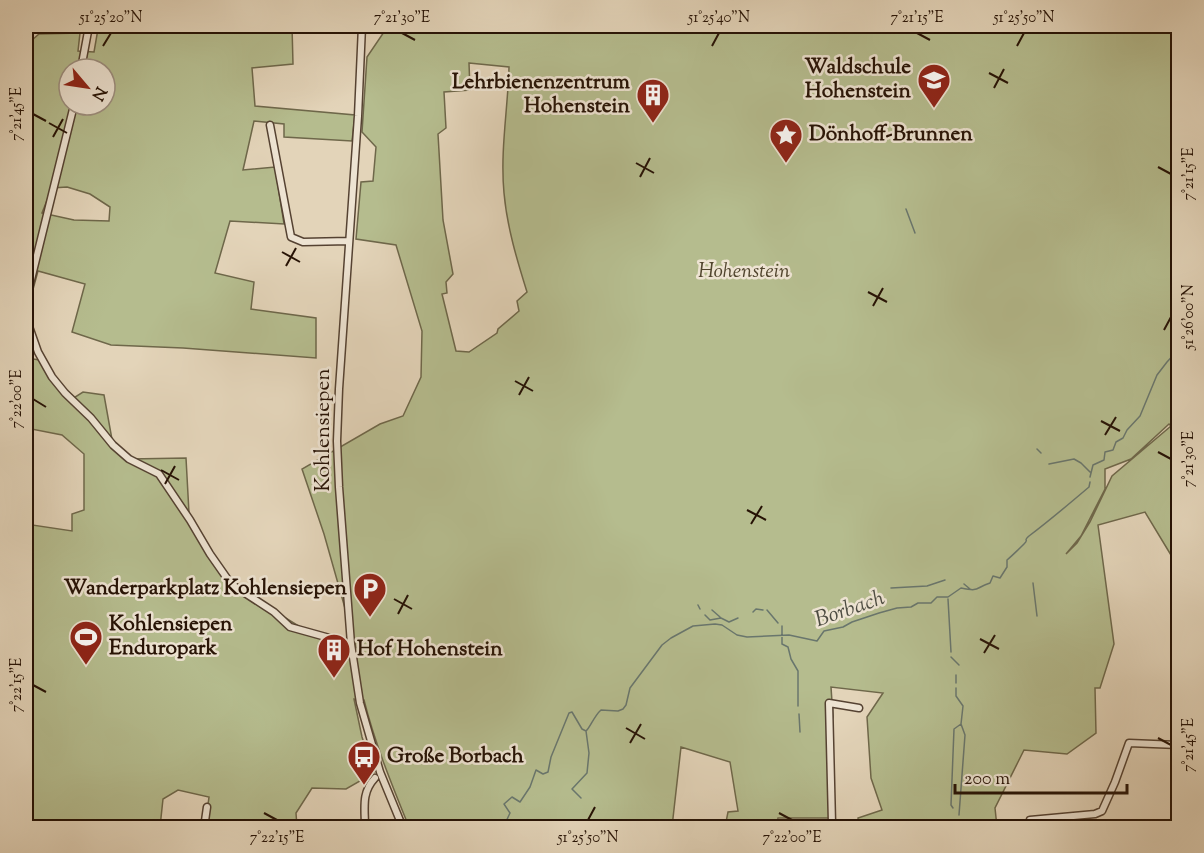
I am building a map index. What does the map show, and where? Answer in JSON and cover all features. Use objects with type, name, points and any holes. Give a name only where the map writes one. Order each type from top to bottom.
[{"type":"street","points":[[83,57],[89,26]]},
{"type":"street","name":"Kohlensiepen","points":[[362,26],[340,356],[337,441],[351,644],[360,703],[380,772],[403,828]]},
{"type":"street","points":[[26,300],[71,117]]},
{"type":"street","points":[[270,125],[291,237],[303,242],[349,241]]},
{"type":"street","points":[[26,318],[38,352],[52,377],[65,393],[91,417],[113,445],[129,459],[159,474],[231,584],[274,612],[290,627],[351,644]]},
{"type":"street","points":[[829,828],[832,823],[829,703],[859,708]]},
{"type":"street","points":[[1030,828],[1030,820],[1095,814],[1102,811],[1129,743],[1179,745]]},
{"type":"street","points":[[365,828],[364,794],[375,778]]},
{"type":"street","points":[[204,828],[207,807]]},
{"type":"green space","points":[[87,26],[292,26],[293,64],[252,68],[255,106],[355,115],[352,141],[284,137],[284,124],[254,121],[243,170],[275,167],[284,224],[230,221],[215,273],[254,282],[251,309],[316,318],[316,358],[111,345],[72,332],[85,284],[38,271],[26,315],[26,40],[32,40],[39,34],[80,33],[78,51],[94,52],[98,29]],"holes":[[[67,187],[90,194],[110,207],[109,221],[74,220],[42,213],[52,188]]]},
{"type":"green space","name":"Hohenstein","points":[[388,26],[1178,26],[1177,565],[1145,512],[1098,525],[1114,644],[1100,688],[1095,688],[1096,733],[1067,754],[1024,750],[995,808],[997,827],[859,827],[858,818],[882,810],[871,778],[867,717],[883,693],[831,687],[833,717],[828,732],[834,818],[778,818],[776,827],[725,827],[728,812],[738,811],[730,762],[681,747],[672,827],[409,827],[390,780],[364,700],[354,699],[362,737],[374,773],[346,789],[312,788],[296,813],[297,827],[205,827],[209,797],[178,790],[163,799],[160,827],[129,827],[89,820],[89,827],[26,827],[26,524],[72,531],[72,514],[84,510],[84,454],[62,435],[26,428],[26,358],[40,360],[69,401],[83,392],[104,395],[113,445],[129,459],[186,458],[189,513],[231,584],[305,630],[348,642],[356,647],[324,534],[302,469],[380,424],[403,416],[421,377],[422,331],[396,245],[356,239],[361,182],[373,181],[376,147],[362,132],[367,57]],"holes":[[[469,63],[509,67],[503,177],[505,206],[527,292],[517,301],[519,311],[498,329],[497,333],[469,352],[456,351],[442,294],[447,293],[446,282],[453,274],[443,220],[438,134],[446,128],[444,92],[470,90]],[[1169,424],[1171,426],[1112,476],[1090,522],[1077,543],[1066,554],[1081,536],[1105,489],[1105,469],[1131,459]]]},
{"type":"waterway","points":[[906,209],[915,233]]},
{"type":"waterway","name":"Borbach","points":[[1090,477],[1093,465],[1104,460],[1105,452],[1113,450],[1116,442],[1123,438],[1140,416],[1157,375],[1178,350]]},
{"type":"waterway","points":[[1037,449],[1041,453]]},
{"type":"waterway","points":[[1049,464],[1074,459],[1090,472]]},
{"type":"waterway","name":"Borbach","points":[[503,828],[510,813],[504,804],[512,797],[520,802],[530,787],[536,770],[543,774],[548,772],[551,757],[569,713],[572,712],[582,729],[586,731],[601,710],[623,709],[630,688],[662,645],[671,638],[693,626],[715,624],[722,625],[737,635],[747,637],[789,635],[817,641],[824,631],[843,627],[879,613],[911,607],[918,603],[931,603],[937,597],[948,597],[961,588],[977,589],[990,583],[993,576],[1000,578],[1007,567],[1007,560],[1026,542],[1026,539],[1089,487],[1090,482]]},
{"type":"waterway","points":[[891,588],[927,586],[945,580]]},
{"type":"waterway","points":[[1033,583],[1037,616]]},
{"type":"waterway","name":"Borbach","points":[[964,584],[970,589]]},
{"type":"waterway","points":[[948,599],[951,652]]},
{"type":"waterway","points":[[698,605],[700,609]]},
{"type":"waterway","points":[[753,612],[756,609],[763,610]]},
{"type":"waterway","points":[[712,610],[720,617]]},
{"type":"waterway","points":[[767,610],[778,623]]},
{"type":"waterway","points":[[705,615],[710,620],[721,618],[729,622],[738,618]]},
{"type":"waterway","points":[[782,626],[782,644],[788,647],[791,659],[798,671],[798,706]]},
{"type":"waterway","points":[[951,657],[959,665]]},
{"type":"waterway","points":[[956,675],[956,683]]},
{"type":"waterway","points":[[956,688],[956,696],[963,706],[961,724],[965,735],[959,815]]},
{"type":"waterway","points":[[799,714],[800,732]]},
{"type":"waterway","points":[[953,808],[951,805],[954,729],[961,724]]},
{"type":"waterway","points":[[581,798],[572,789],[587,773],[589,753],[586,731]]},
{"type":"waterway","name":"Borbach","points":[[470,828],[474,824],[480,828]]},
{"type":"place","name":"Waldschule Hohenstein","points":[[934,109]]},
{"type":"place","name":"Lehrbienenzentrum Hohenstein","points":[[653,124]]},
{"type":"place","name":"Dönhoff-Brunnen","points":[[786,164]]},
{"type":"place","name":"Wanderparkplatz Kohlensiepen","points":[[370,618]]},
{"type":"place","name":"Kohlensiepen Enduropark","points":[[86,666]]},
{"type":"place","name":"Hof Hohenstein","points":[[334,679]]},
{"type":"place","name":"Große Borbach","points":[[364,786]]}]
